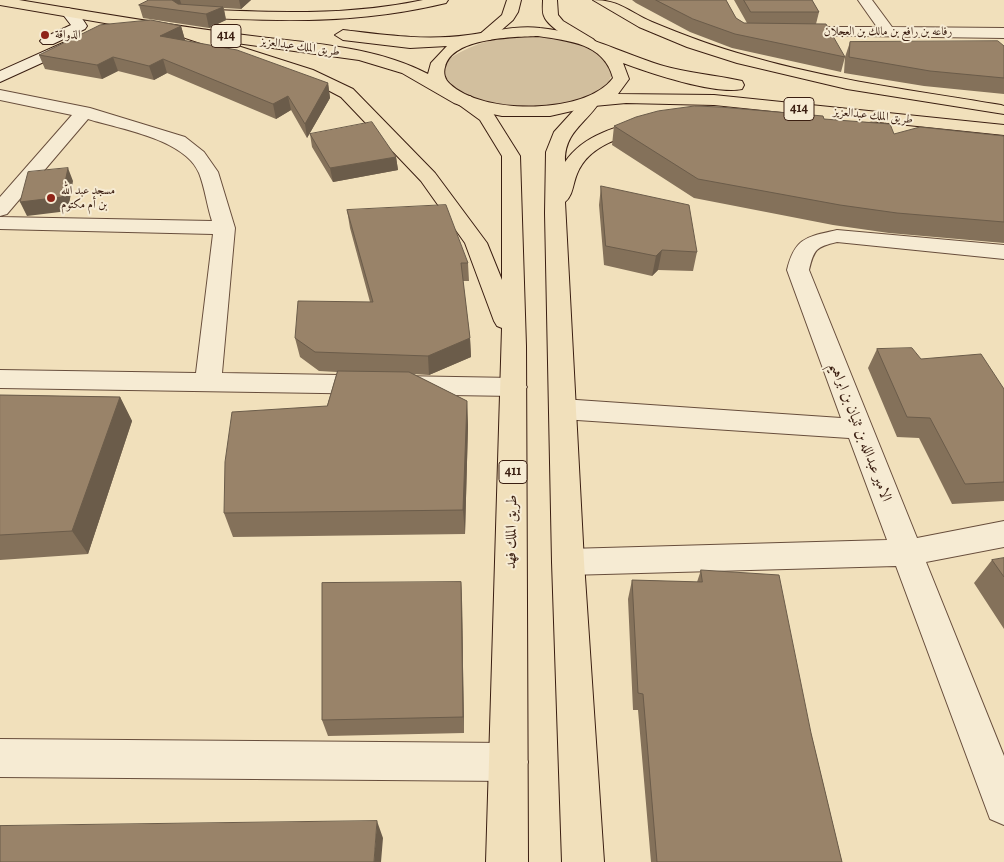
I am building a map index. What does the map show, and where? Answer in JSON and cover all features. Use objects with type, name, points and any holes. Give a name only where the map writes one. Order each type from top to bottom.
[{"type":"main road","points":[[171,20],[354,16],[400,10],[441,0]]},
{"type":"main road","points":[[480,38],[509,17],[514,8],[514,0]]},
{"type":"main road","points":[[550,0],[551,16],[558,24],[588,42]]},
{"type":"main road","points":[[600,0],[673,37],[736,56],[824,80],[1002,110]]},
{"type":"main road","name":"طريق الملك عبدالعزيز","points":[[0,1],[68,12],[327,33],[410,43],[480,38]]},
{"type":"main road","points":[[171,20],[307,73],[347,93],[428,177],[476,243],[498,297],[514,346]]},
{"type":"main road","name":"طريق الملك عبدالعزيز","points":[[171,20],[386,62],[408,70],[455,95]]},
{"type":"main road","points":[[588,42],[538,32],[510,33],[480,38],[462,43],[446,53],[437,64],[436,77],[455,95],[493,109],[526,112],[560,110],[592,102],[611,92],[621,78],[620,65],[608,52]]},
{"type":"main road","points":[[343,53],[362,49],[365,43],[360,38]]},
{"type":"main road","name":"طريق الملك عبدالعزيز","points":[[588,42],[649,68],[726,93],[880,117],[1004,130]]},
{"type":"main road","name":"طريق الملك عبدالعزيز","points":[[592,102],[626,98],[670,98],[726,93],[754,87]]},
{"type":"main road","name":"طريق الملك عبدالعزيز","points":[[804,92],[1002,110]]},
{"type":"main road","name":"طريق الملك فهد","points":[[455,95],[487,117],[511,156],[514,387],[507,862]]},
{"type":"main road","points":[[583,862],[568,562],[555,213],[555,152],[560,136],[592,102]]},
{"type":"main road","points":[[699,117],[880,117]]},
{"type":"main road","points":[[555,213],[570,168],[583,152],[606,138],[639,126],[671,120]]},
{"type":"street","points":[[865,0],[888,32]]},
{"type":"street","points":[[0,61],[75,30],[80,26],[68,12]]},
{"type":"street","points":[[0,77],[96,33],[171,20]]},
{"type":"street","name":"رفاعه بن رافع بن مالك بن العجلان","points":[[781,31],[1004,32]]},
{"type":"street","points":[[0,95],[84,112],[178,141],[197,156],[208,172],[224,228],[208,382]]},
{"type":"street","points":[[0,210],[84,112]]},
{"type":"street","points":[[0,223],[224,228]]},
{"type":"street","name":"الامير عبدالله بن ثنيان بن ابراهيم","points":[[992,250],[837,236],[812,242],[802,253],[798,270],[1004,805]]},
{"type":"street","points":[[992,250],[1004,272]]},
{"type":"street","points":[[0,379],[514,387]]},
{"type":"street","points":[[562,409],[859,429]]},
{"type":"street","points":[[568,562],[907,553],[1004,534]]},
{"type":"street","points":[[0,758],[509,762]]},
{"type":"shaded area","points":[[534,35],[561,38],[601,52],[613,72],[606,86],[573,102],[554,106],[512,108],[492,105],[473,98],[457,88],[444,75],[447,60],[469,48],[509,37]]},
{"type":"building","points":[[149,0],[172,0],[178,4],[223,7],[206,14],[139,5]]},
{"type":"building","points":[[656,0],[726,0],[736,18],[744,23],[826,24],[845,57],[735,34],[693,19]]},
{"type":"building","points":[[744,0],[812,0],[819,12],[751,12]]},
{"type":"building","points":[[151,20],[181,26],[160,36],[237,50],[328,83],[305,124],[288,96],[273,104],[163,59],[149,66],[113,57],[97,65],[39,55],[100,25]]},
{"type":"building","points":[[998,41],[1004,46],[1004,78],[930,71],[849,57],[850,42]]},
{"type":"building","points":[[695,106],[823,116],[824,119],[890,124],[894,134],[920,127],[1004,136],[1004,222],[897,213],[840,205],[698,179],[614,126],[658,111]]},
{"type":"building","points":[[372,122],[396,157],[330,168],[310,134]]},
{"type":"building","points":[[68,168],[62,197],[20,202],[28,172]]},
{"type":"building","points":[[601,186],[689,205],[697,252],[662,250],[656,256],[606,246]]},
{"type":"building","points":[[446,205],[468,263],[461,263],[470,338],[428,356],[315,352],[295,338],[298,301],[373,302],[347,210]]},
{"type":"building","points":[[912,348],[921,359],[981,354],[1004,389],[1004,482],[965,484],[930,418],[907,417],[877,349]]},
{"type":"building","points":[[338,371],[409,372],[467,401],[463,510],[224,513],[225,462],[232,412],[327,406]]},
{"type":"building","points":[[0,395],[120,397],[72,531],[0,535]]},
{"type":"building","points":[[1004,558],[1004,577],[992,560]]},
{"type":"building","points":[[701,570],[779,575],[811,733],[842,862],[657,862],[643,694],[638,693],[632,580],[702,582]]},
{"type":"building","points":[[461,582],[463,717],[322,720],[322,583]]},
{"type":"building","points":[[377,821],[374,862],[0,862],[0,826]]},
{"type":"place","name":"الذواقة","points":[[45,35]]},
{"type":"place","name":"مسجد عبد الله بن أم مكتوم","points":[[51,198]]}]
